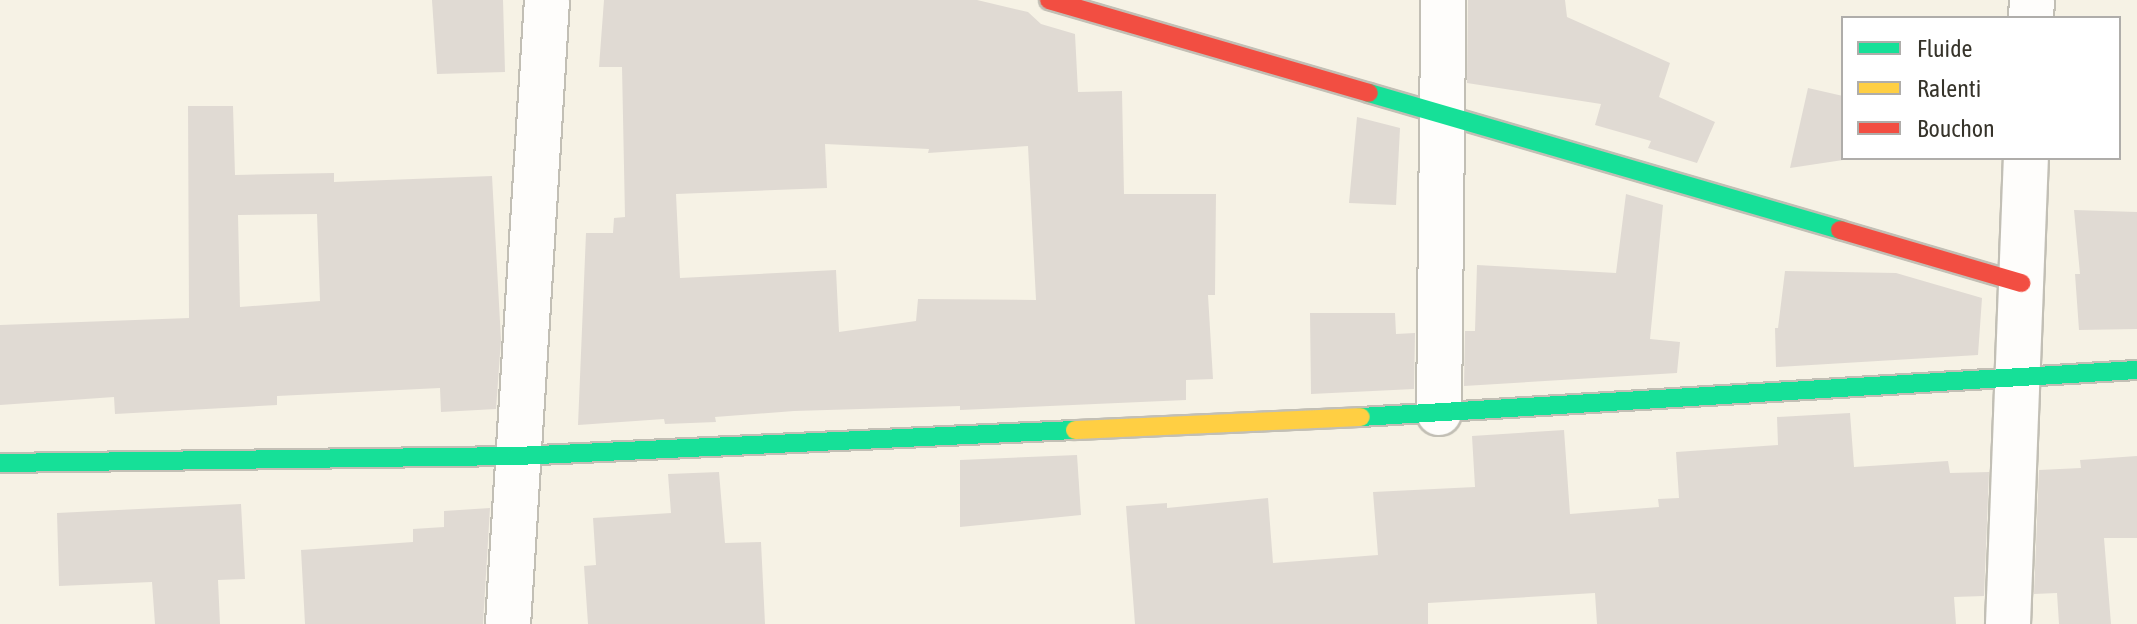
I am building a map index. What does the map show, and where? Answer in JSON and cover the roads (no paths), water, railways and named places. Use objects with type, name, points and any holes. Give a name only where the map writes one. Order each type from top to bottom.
[{"type":"street","points":[[508,624],[547,0]]},
{"type":"street","points":[[1049,0],[2021,283]]},
{"type":"street","points":[[1439,413],[1443,0]]},
{"type":"street","points":[[2008,624],[2026,160]]},
{"type":"street","points":[[0,463],[517,456],[1439,413],[2137,370]]}]
